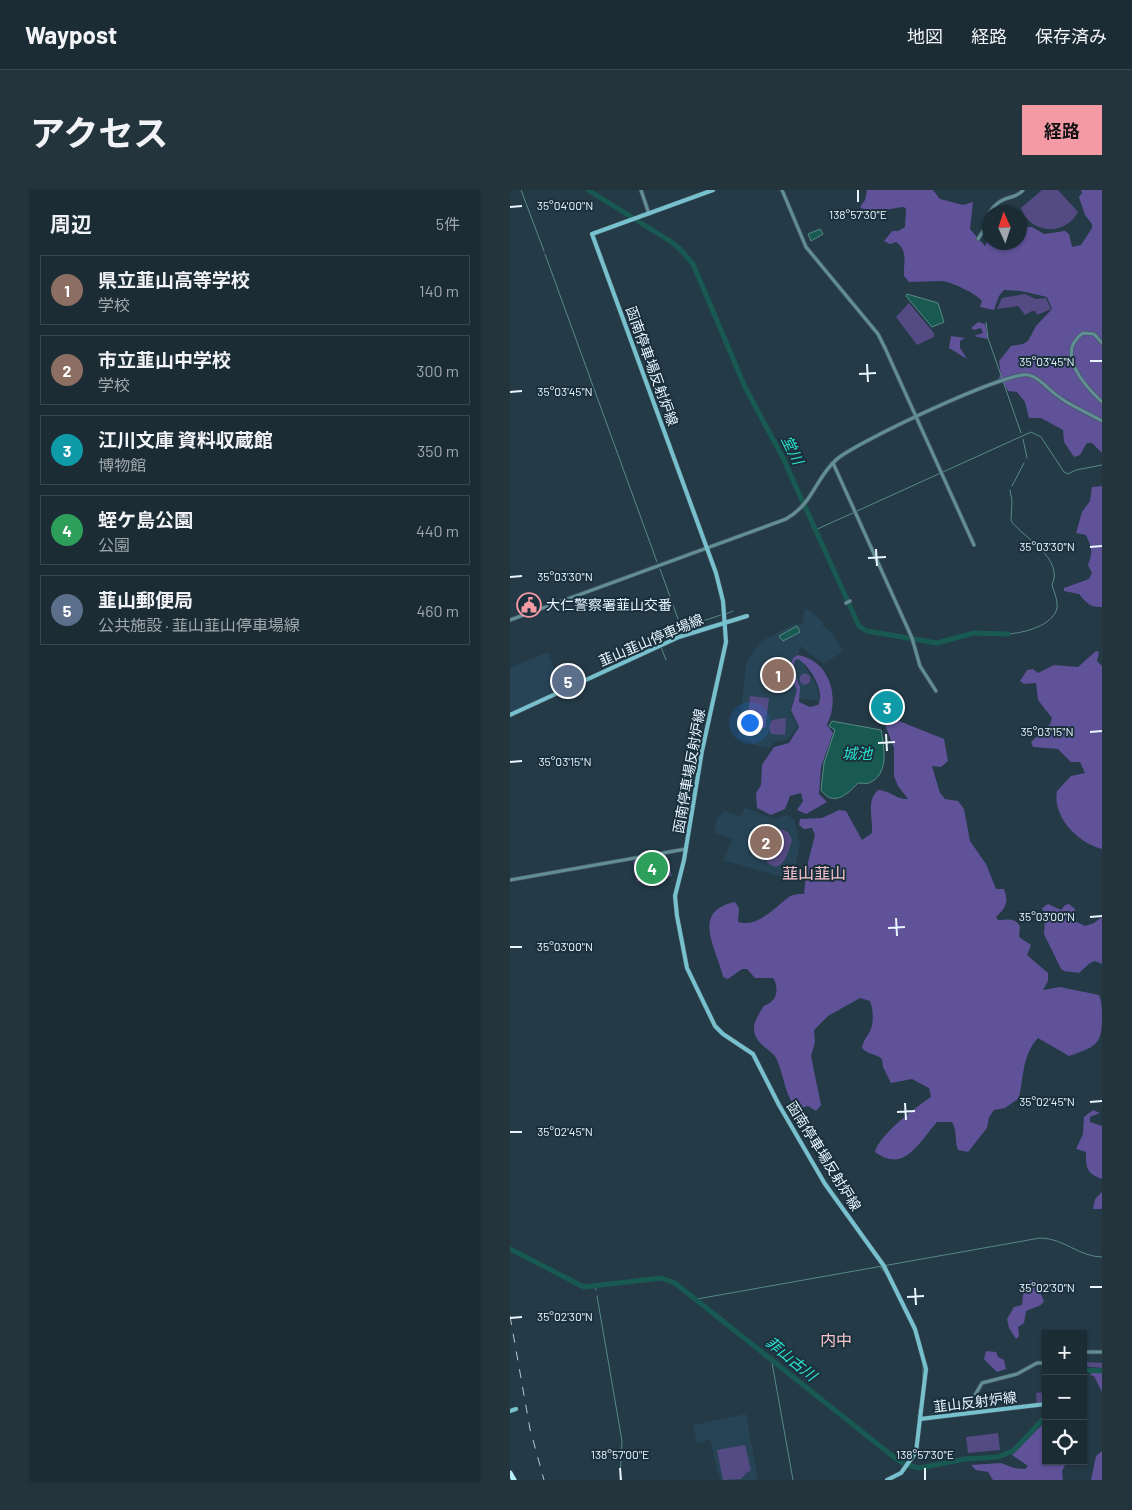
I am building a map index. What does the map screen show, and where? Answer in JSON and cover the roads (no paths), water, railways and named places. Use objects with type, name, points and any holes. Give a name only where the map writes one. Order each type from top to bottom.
[{"type":"highway","points":[[510,1473],[514,1480]]},
{"type":"main road","name":"函南停車場反射炉線","points":[[713,190],[592,234],[721,590],[726,642],[702,751],[686,849],[674,900],[687,968],[715,1026],[722,1034],[753,1054],[785,1117],[825,1184],[883,1265],[915,1329],[926,1369],[920,1419]]},
{"type":"main road","name":"韮山韮山停車場線","points":[[510,715],[679,637],[747,616]]},
{"type":"main road","name":"韮山反射炉線","points":[[887,1480],[906,1468],[916,1452],[920,1419],[1042,1404]]},
{"type":"main road","points":[[510,1411],[516,1409]]},
{"type":"street","points":[[641,190],[649,214]]},
{"type":"street","points":[[782,190],[806,247],[878,334],[974,545]]},
{"type":"street","points":[[996,205],[999,201],[1019,194],[1023,190]]},
{"type":"street","points":[[978,239],[982,233]]},
{"type":"street","points":[[1102,343],[1094,334],[1083,333],[1074,345],[1072,359],[1081,382],[1102,402]]},
{"type":"street","points":[[510,620],[782,521],[805,506],[824,472],[846,452],[969,392],[1021,374],[1030,375],[1065,402],[1102,421]]},
{"type":"street","points":[[833,463],[913,640],[920,666],[936,691]]},
{"type":"street","points":[[510,880],[686,849]]},
{"type":"street","points":[[1087,1352],[1102,1352]]},
{"type":"street","points":[[964,1414],[978,1387],[983,1382],[1017,1374],[1037,1362],[1042,1363]]},
{"type":"water","points":[[820,229],[823,234],[811,241],[808,234]]},
{"type":"water","points":[[907,294],[938,303],[944,322],[932,327],[906,296]]},
{"type":"water","points":[[797,626],[800,632],[783,641],[779,636]]},
{"type":"water","name":"城池","points":[[832,721],[881,730],[884,752],[883,767],[876,779],[868,783],[858,783],[845,795],[835,798],[830,798],[821,790],[824,763],[835,730],[829,726]]},
{"type":"waterway","points":[[521,190],[544,251]]},
{"type":"waterway","name":"堂川","points":[[588,190],[670,241],[693,264],[745,387],[783,458],[859,626],[867,631],[937,643],[974,633],[1008,634]]},
{"type":"waterway","points":[[545,254],[657,562]]},
{"type":"waterway","points":[[986,322],[988,338],[1021,433]]},
{"type":"waterway","points":[[857,511],[1031,432],[1041,437],[1064,472],[1068,474],[1076,470],[1102,465]]},
{"type":"waterway","points":[[1023,439],[1027,458]]},
{"type":"waterway","points":[[1012,486],[1024,463]]},
{"type":"waterway","points":[[1008,634],[1029,630],[1044,624],[1050,620],[1057,608],[1052,585],[1053,566],[1041,550],[1011,521],[1012,501],[1010,490]]},
{"type":"waterway","points":[[815,530],[853,513]]},
{"type":"waterway","points":[[660,569],[681,627]]},
{"type":"waterway","points":[[726,614],[733,611]]},
{"type":"waterway","points":[[666,660],[661,647],[660,635],[721,615]]},
{"type":"waterway","points":[[697,1299],[1040,1238],[1057,1241],[1086,1254],[1102,1257]]},
{"type":"waterway","name":"菲山古川","points":[[510,1249],[584,1287],[661,1278],[675,1283],[904,1464],[919,1468],[965,1459],[998,1457],[1013,1451],[1042,1420]]},
{"type":"waterway","points":[[880,1266],[885,1273]]},
{"type":"waterway","points":[[597,1296],[622,1441],[620,1480]]},
{"type":"waterway","points":[[771,1357],[793,1480]]},
{"type":"waterway","points":[[923,1364],[923,1380]]},
{"type":"waterway","name":"菲山古川","points":[[1087,1370],[1102,1371]]},
{"type":"waterway","points":[[918,1416],[920,1404]]},
{"type":"railway","points":[[510,1316],[530,1429],[544,1480]]},
{"type":"place","name":"大仁警察署韮山交番","points":[[529,605]]},
{"type":"place","name":"県立韮山高等学校","points":[[778,675]]},
{"type":"place","name":"韮山郵便局","points":[[568,681]]},
{"type":"place","name":"江川文庫 資料収蔵館","points":[[887,707]]},
{"type":"place","name":"市立韮山中学校","points":[[766,842]]},
{"type":"place","name":"蛭ケ島公園","points":[[652,868]]},
{"type":"district","name":"韮山韮山","points":[[814,873]]},
{"type":"district","name":"内中","points":[[836,1340]]}]
